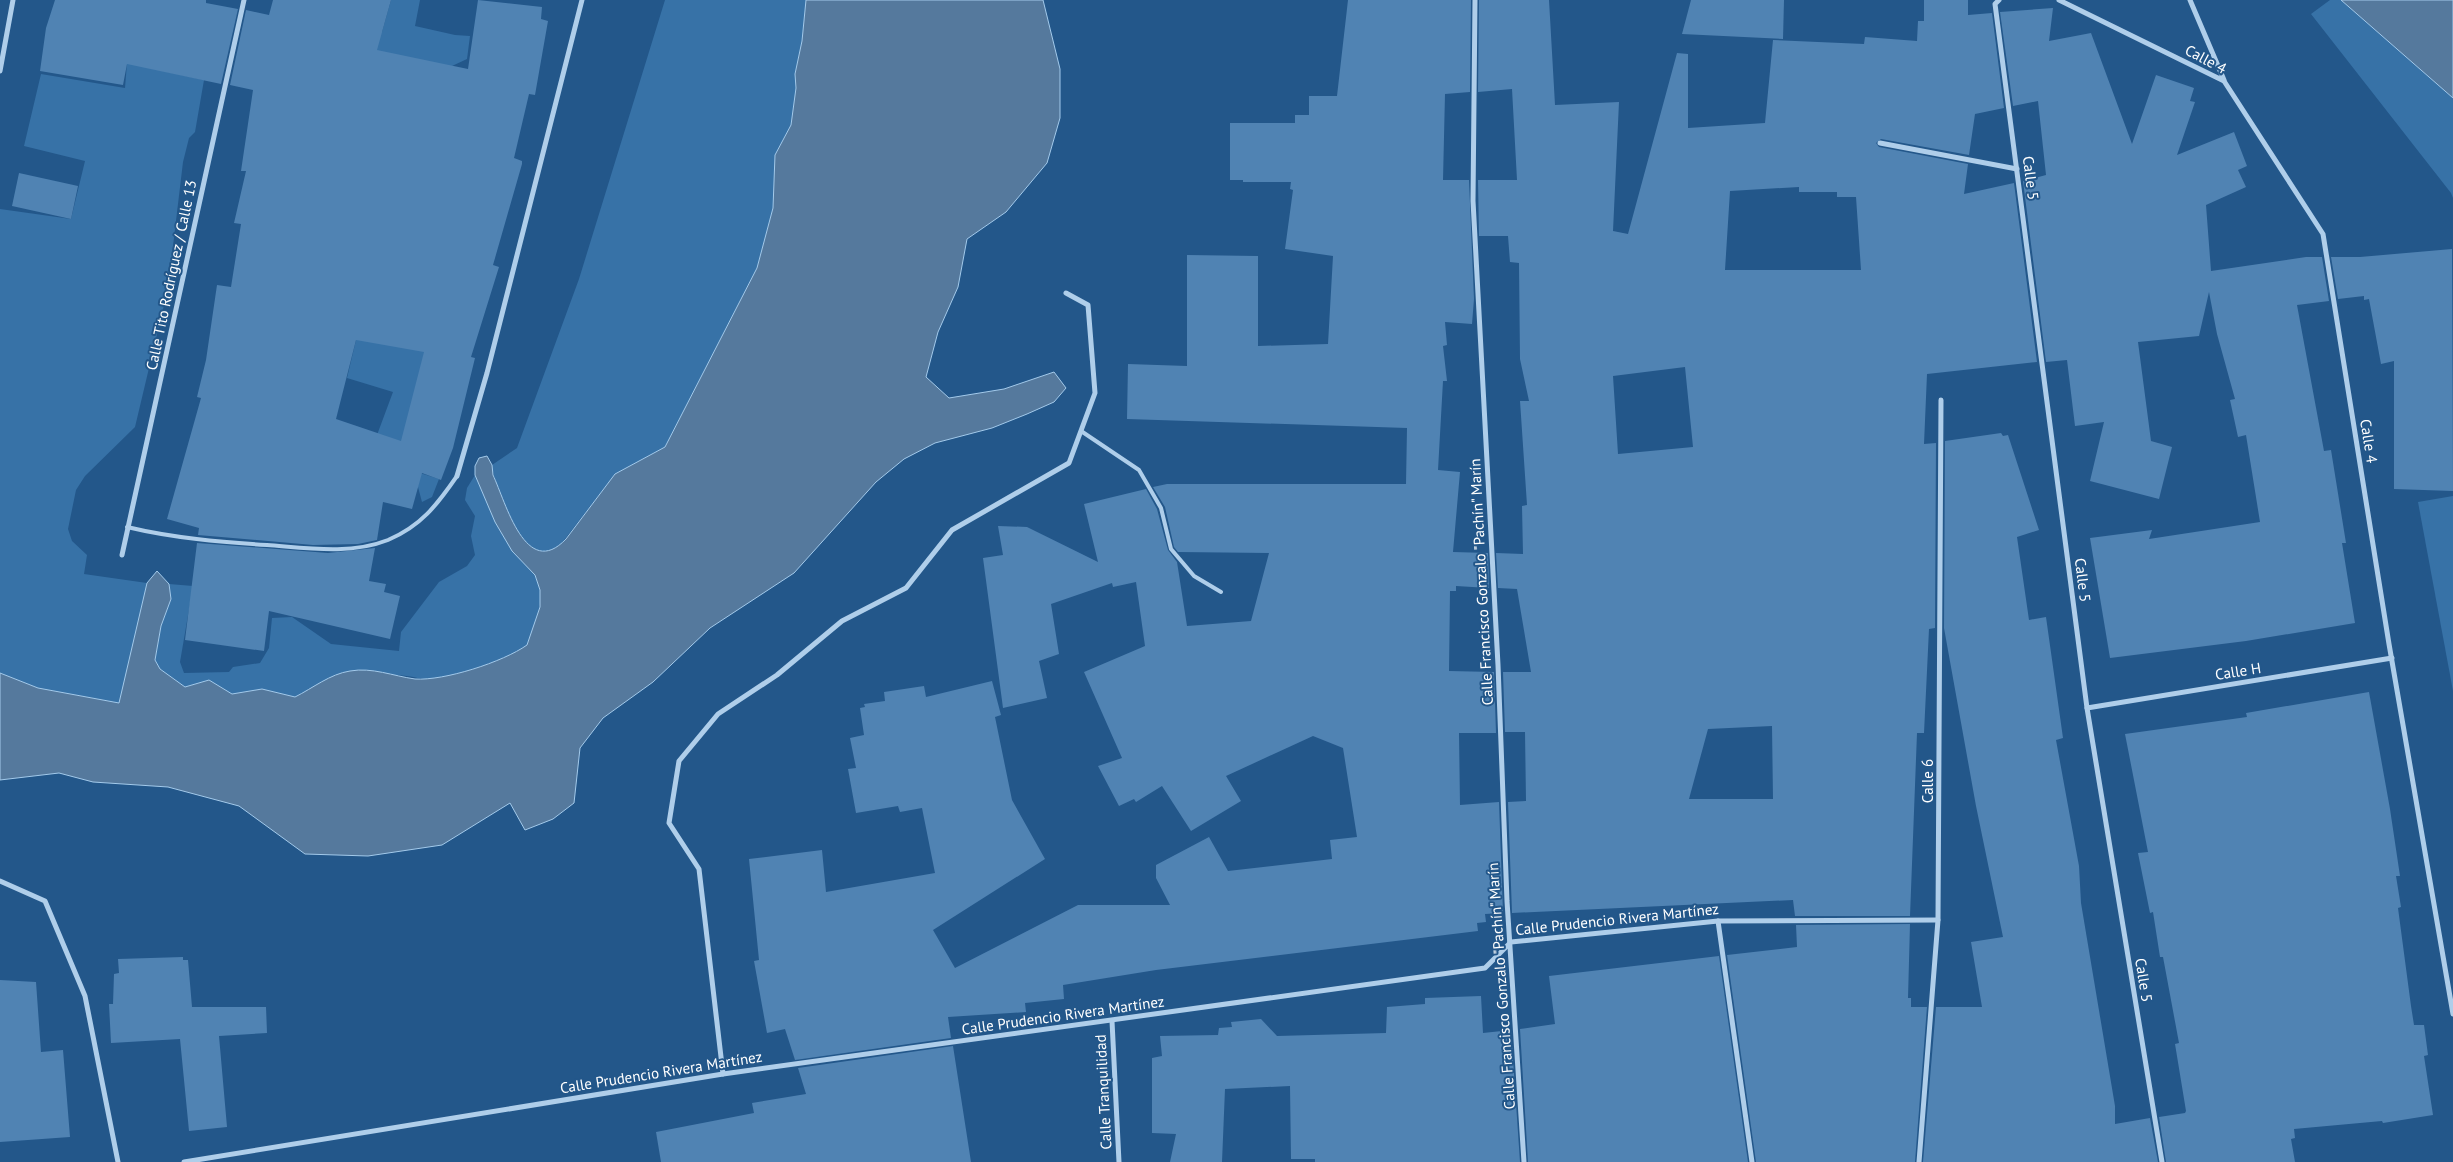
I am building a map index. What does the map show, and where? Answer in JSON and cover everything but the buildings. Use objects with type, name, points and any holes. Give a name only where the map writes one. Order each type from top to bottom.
[{"type":"street","points":[[0,71],[13,0]]},
{"type":"street","name":"Calle Tito Rodríguez / Calle 13","points":[[122,554],[244,0]]},
{"type":"street","points":[[457,476],[487,373],[582,0]]},
{"type":"street","name":"Calle Francisco Gonzalo \"Pachín\" Marín","points":[[1475,0],[1473,201],[1498,665],[1507,902],[1524,1162]]},
{"type":"street","name":"Calle 5","points":[[1999,0],[1996,4],[2087,708],[2162,1162]]},
{"type":"street","name":"Calle 4","points":[[2058,0],[2224,81],[2323,234],[2392,658],[2453,1014]]},
{"type":"street","points":[[2190,0],[2224,81]]},
{"type":"street","points":[[1880,144],[2017,168]]},
{"type":"street","points":[[723,1074],[699,869],[670,823],[679,762],[718,714],[776,675],[842,621],[906,588],[952,530],[1069,463],[1095,393],[1088,305],[1066,293]]},
{"type":"street","name":"Calle 6","points":[[1919,1162],[1938,920],[1941,400]]},
{"type":"street","name":"Calle H","points":[[2087,708],[2392,658]]},
{"type":"street","points":[[0,881],[45,902],[85,996],[118,1162]]},
{"type":"street","name":"Calle Prudencio Rivera Martínez","points":[[184,1162],[723,1074],[1485,968],[1511,942],[1718,921],[1938,920]]},
{"type":"street","points":[[1718,921],[1752,1162]]},
{"type":"street","name":"Calle Tranquilidad","points":[[1112,1021],[1119,1162]]},
{"type":"lane","points":[[1081,431],[1139,470],[1161,508],[1171,549],[1194,576],[1221,592]]},
{"type":"lane","points":[[128,527],[232,543],[324,550],[375,544],[389,539],[425,517],[457,476]]},
{"type":"shaded area","points":[[391,0],[420,0],[415,26],[455,35],[470,36],[467,59],[452,66],[334,77],[361,26],[382,32]]},
{"type":"shaded area","points":[[665,0],[806,0],[802,41],[795,74],[796,88],[791,125],[775,155],[773,208],[757,268],[665,447],[615,474],[558,548],[538,551],[526,543],[513,523],[493,473],[492,465],[517,448],[579,279]]},
{"type":"shaded area","points":[[806,0],[1043,0],[1060,69],[1060,118],[1047,163],[1006,212],[967,239],[958,287],[938,332],[926,377],[949,398],[1004,389],[1054,372],[1066,388],[1054,402],[992,428],[935,443],[904,459],[876,482],[794,573],[710,628],[653,682],[603,718],[580,748],[574,803],[553,819],[525,830],[510,803],[442,845],[368,856],[305,854],[239,806],[168,787],[93,782],[59,773],[0,780],[0,673],[38,688],[119,703],[147,583],[157,571],[169,584],[171,599],[161,626],[155,660],[160,669],[185,687],[209,680],[232,694],[262,689],[295,697],[329,678],[350,671],[366,670],[415,679],[441,677],[489,664],[527,645],[540,607],[540,590],[535,575],[512,551],[495,522],[475,475],[475,466],[479,458],[487,456],[511,519],[529,545],[540,551],[552,549],[566,539],[615,474],[665,447],[757,268],[773,208],[775,155],[791,125],[796,88],[795,74],[802,41]]},
{"type":"shaded area","points":[[2330,0],[2341,0],[2453,98],[2453,198],[2311,14]]},
{"type":"shaded area","points":[[2341,0],[2453,0],[2453,98]]},
{"type":"shaded area","points":[[127,63],[204,80],[195,132],[189,138],[183,162],[168,288],[135,427],[85,476],[76,490],[68,529],[72,541],[87,555],[84,574],[147,583],[120,703],[38,688],[0,673],[0,209],[71,219],[85,161],[24,146],[41,74],[125,88]]},
{"type":"shaded area","points":[[445,219],[420,473],[439,479],[432,497],[422,502],[418,487],[361,478],[393,392],[347,378],[356,340]]},
{"type":"shaded area","points":[[475,475],[500,530],[533,571],[540,590],[536,626],[527,645],[521,650],[483,666],[434,679],[398,675],[382,676],[306,691],[295,697],[262,689],[232,694],[209,680],[185,687],[160,669],[155,660],[161,626],[171,599],[169,584],[193,586],[180,662],[184,673],[229,672],[233,667],[260,663],[269,648],[272,618],[292,617],[331,644],[399,651],[401,632],[439,582],[467,566],[475,555],[471,536],[475,516],[465,500],[467,488]]},
{"type":"shaded area","points":[[2453,496],[2453,691],[2418,502]]}]
